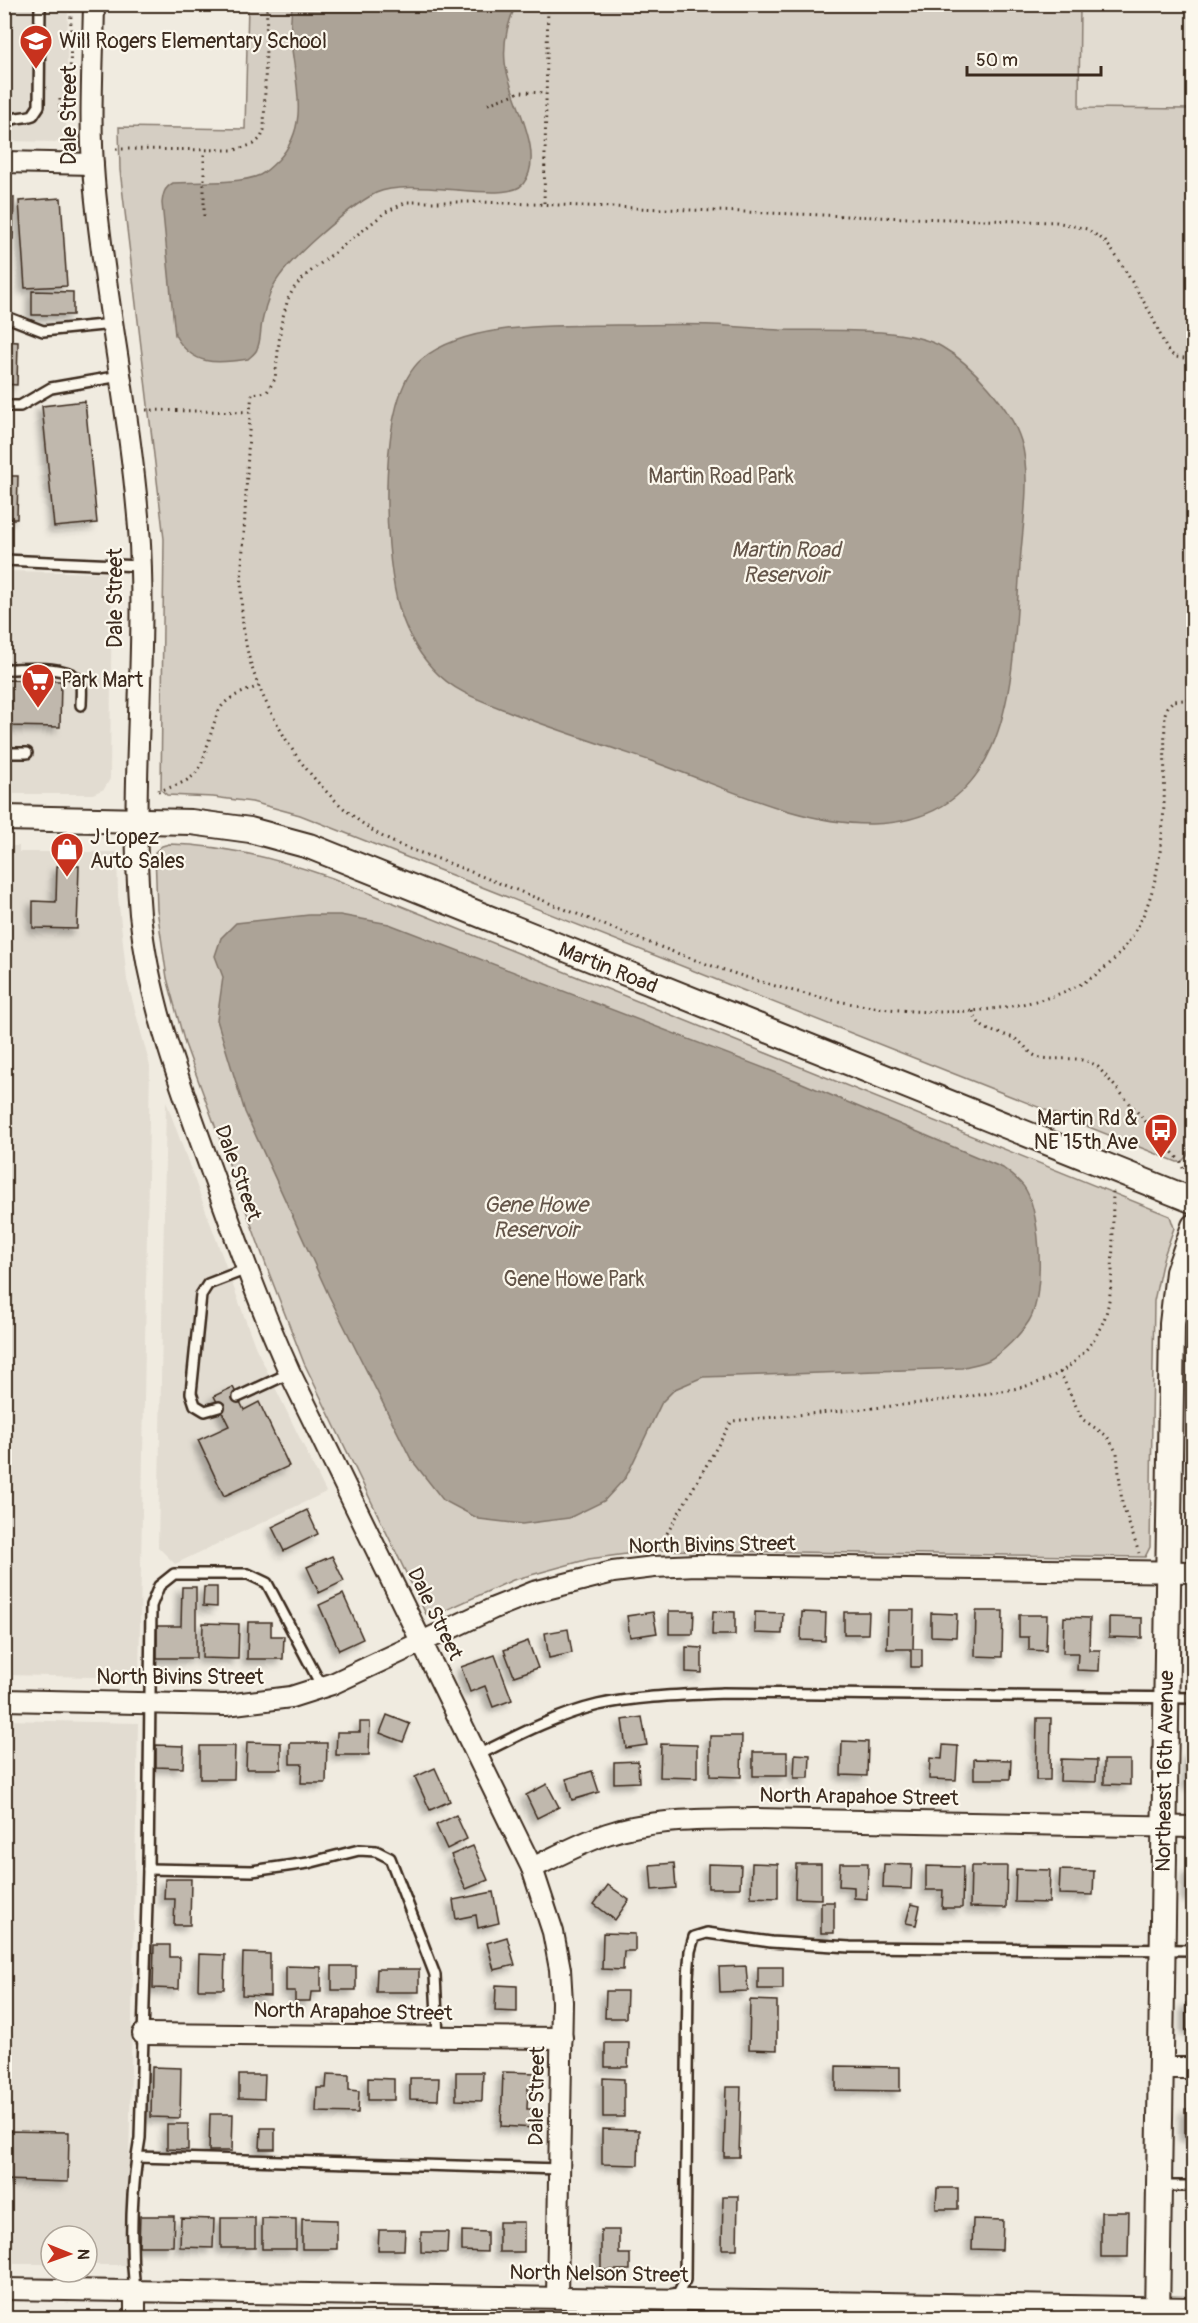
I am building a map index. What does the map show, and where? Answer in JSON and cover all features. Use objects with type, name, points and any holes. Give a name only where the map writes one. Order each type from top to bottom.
[{"type":"street","name":"Dale Street","points":[[94,4],[93,164],[139,525],[137,821],[141,917],[159,1016],[176,1073],[270,1328],[532,1868],[550,1921],[558,1960],[562,2038],[557,2297]]},
{"type":"street","points":[[4,162],[93,164]]},
{"type":"street","name":"Martin Road","points":[[4,818],[217,824],[250,830],[309,846],[1194,1202]]},
{"type":"street","name":"Northeast 16th Avenue","points":[[1157,2312],[1173,1307],[1178,1272],[1194,1226]]},
{"type":"street","name":"North Bivins Street","points":[[4,1700],[244,1704],[291,1697],[322,1688],[534,1592],[590,1576],[654,1567],[696,1565],[1194,1572]]},
{"type":"street","name":"North Arapahoe Street","points":[[532,1868],[608,1833],[690,1820],[753,1819],[1194,1827]]},
{"type":"street","name":"North Arapahoe Street","points":[[143,2034],[562,2038]]},
{"type":"street","points":[[1161,2068],[1194,2068]]},
{"type":"street","name":"North Nelson Street","points":[[4,2289],[675,2298],[1157,2312],[1194,2308]]},
{"type":"street","points":[[135,2291],[135,2319]]},
{"type":"street","points":[[675,2298],[675,2319]]},
{"type":"lane","points":[[4,61],[5,4]]},
{"type":"lane","points":[[4,126],[8,120],[33,115],[39,106],[40,4]]},
{"type":"lane","points":[[4,316],[43,331],[113,324]]},
{"type":"lane","points":[[4,406],[20,406],[51,388],[120,376]]},
{"type":"lane","points":[[4,560],[140,566]]},
{"type":"lane","points":[[4,671],[10,669],[63,670],[75,675],[81,684],[81,705]]},
{"type":"lane","points":[[4,748],[11,753],[27,753]]},
{"type":"lane","points":[[219,1407],[205,1411],[195,1405],[191,1393],[201,1295],[208,1284],[248,1269]]},
{"type":"lane","points":[[238,1397],[290,1373]]},
{"type":"lane","points":[[135,2291],[132,2254],[134,2179],[140,2138],[148,1869],[151,1606],[159,1586],[174,1574],[248,1574],[267,1583],[322,1688]]},
{"type":"lane","points":[[478,1755],[530,1729],[597,1706],[674,1696],[723,1694],[1194,1698]]},
{"type":"lane","points":[[148,1869],[252,1871],[308,1863],[359,1850],[376,1851],[390,1858],[435,1975],[438,2037]]},
{"type":"lane","points":[[675,2298],[685,2280],[688,1977],[690,1951],[694,1937],[707,1933],[771,1942],[850,1947],[1194,1950]]},
{"type":"lane","points":[[137,2157],[560,2169]]},
{"type":"lane","points":[[1159,2186],[1194,2186]]},
{"type":"path","points":[[60,99],[60,116],[64,116],[65,100],[70,100],[71,4]]},
{"type":"path","points":[[116,150],[204,151],[246,148],[261,138],[264,130],[267,4]]},
{"type":"path","points":[[544,203],[548,4]]},
{"type":"path","points":[[488,104],[520,92],[546,93]]},
{"type":"path","points":[[204,151],[204,216]]},
{"type":"path","points":[[1194,359],[1175,357],[1171,354],[1146,305],[1105,241],[1087,229],[1056,222],[544,203],[418,201],[397,205],[306,275],[288,299],[281,324],[275,379],[267,392],[252,394],[241,585],[244,629],[249,658],[259,686],[290,746],[310,773],[356,817],[393,842],[631,935],[777,987],[880,1007],[924,1011],[972,1011],[1034,1002],[1070,990],[1096,975],[1119,955],[1139,924],[1150,900],[1157,876],[1161,849],[1167,707],[1173,701],[1194,699]]},
{"type":"path","points":[[146,410],[250,412]]},
{"type":"path","points":[[158,791],[179,786],[198,772],[204,760],[216,716],[222,706],[232,698],[259,686]]},
{"type":"path","points":[[972,1011],[979,1025],[995,1034],[1016,1040],[1032,1055],[1042,1058],[1075,1057],[1088,1060],[1098,1067],[1181,1162],[1184,1171]]},
{"type":"path","points":[[667,1553],[655,1553],[732,1421],[942,1400],[1000,1391],[1044,1380],[1079,1359],[1104,1320],[1111,1275],[1113,1189],[1122,1193]]},
{"type":"path","points":[[1060,1372],[1082,1419],[1107,1436],[1117,1453],[1122,1503],[1141,1559]]},
{"type":"shaded area","name":"Will Rogers Elementary School","points":[[5,5],[68,5],[66,135],[59,142],[5,141]]},
{"type":"shaded area","points":[[1080,5],[1193,5],[1193,109],[1079,108]]},
{"type":"shaded area","points":[[5,571],[112,573],[110,779],[104,789],[93,794],[5,794]]},
{"type":"shaded area","points":[[5,846],[19,846],[19,852],[117,852],[118,896],[127,980],[150,1066],[139,1678],[5,1675]]},
{"type":"shaded area","points":[[166,1101],[255,1346],[326,1492],[175,1564],[158,1547]]},
{"type":"shaded area","points":[[5,1720],[138,1723],[127,2265],[99,2265],[99,2224],[39,2224],[39,2264],[5,2264]]},
{"type":"green space","name":"Martin Road Park","points":[[248,4],[1080,5],[1079,108],[1193,109],[1194,1131],[1187,1156],[1181,1162],[300,815],[252,802],[167,795],[161,790],[164,539],[120,170],[119,127],[245,129]]},
{"type":"green space","name":"Gene Howe Reservoir","points":[[169,844],[211,847],[252,854],[332,878],[1170,1216],[1174,1228],[1163,1259],[1154,1301],[1150,1547],[1145,1557],[656,1550],[589,1559],[513,1580],[433,1616],[426,1614],[304,1363],[185,1044],[167,978],[157,909],[155,852]]},
{"type":"water","points":[[292,5],[516,5],[507,32],[505,62],[529,140],[530,171],[523,184],[514,190],[479,192],[411,187],[376,193],[334,223],[288,266],[271,291],[259,343],[248,359],[215,362],[197,358],[189,353],[175,335],[163,197],[166,189],[173,183],[230,181],[260,175],[278,160],[288,147],[295,133],[298,118],[291,41]]},
{"type":"water","name":"Martin Road Reservoir","points":[[713,325],[780,330],[864,331],[907,336],[926,340],[954,355],[978,376],[1000,401],[1021,441],[1026,470],[1014,650],[1008,693],[997,733],[980,769],[955,797],[920,816],[872,824],[844,823],[788,811],[481,701],[441,677],[420,653],[406,627],[397,600],[392,576],[387,510],[390,438],[397,405],[407,378],[422,359],[441,347],[464,338],[515,328]]},
{"type":"water","name":"Gene Howe Reservoir","points":[[309,915],[340,915],[389,924],[795,1080],[1003,1168],[1026,1190],[1035,1218],[1039,1275],[1034,1309],[1029,1321],[1011,1343],[994,1357],[983,1363],[962,1368],[703,1377],[675,1389],[662,1402],[626,1477],[604,1501],[569,1518],[522,1524],[479,1519],[443,1500],[411,1459],[329,1296],[245,1112],[217,1020],[223,977],[215,956],[221,938],[236,923]]},
{"type":"building","points":[[4,197],[14,197],[13,239],[4,239]]},
{"type":"building","points":[[61,198],[67,286],[25,288],[19,201]]},
{"type":"building","points":[[32,291],[73,292],[73,315],[32,315]]},
{"type":"building","points":[[4,341],[18,342],[17,385],[4,384]]},
{"type":"building","points":[[85,401],[97,523],[54,527],[42,406]]},
{"type":"building","points":[[4,476],[18,476],[17,519],[4,519]]},
{"type":"building","points":[[7,680],[61,681],[60,727],[6,726]]},
{"type":"building","points":[[57,866],[79,866],[77,929],[33,928],[33,901],[56,902]]},
{"type":"building","points":[[233,1387],[244,1410],[259,1402],[289,1466],[224,1496],[198,1440],[229,1426],[214,1396]]},
{"type":"building","points":[[307,1510],[318,1534],[284,1551],[272,1527]]},
{"type":"building","points":[[332,1556],[344,1581],[319,1593],[307,1567]]},
{"type":"building","points":[[182,1587],[196,1587],[196,1658],[157,1658],[157,1626],[181,1626]]},
{"type":"building","points":[[204,1587],[217,1587],[217,1607],[203,1606]]},
{"type":"building","points":[[343,1594],[363,1639],[339,1650],[319,1605]]},
{"type":"building","points":[[888,1610],[914,1610],[913,1649],[922,1649],[922,1667],[911,1667],[911,1649],[887,1649]]},
{"type":"building","points":[[669,1611],[694,1611],[693,1634],[669,1634]]},
{"type":"building","points":[[713,1611],[735,1612],[735,1635],[712,1635]]},
{"type":"building","points":[[976,1611],[1003,1611],[1002,1657],[975,1656]]},
{"type":"building","points":[[653,1612],[657,1633],[630,1637],[627,1616]]},
{"type":"building","points":[[755,1612],[783,1613],[782,1634],[755,1633]]},
{"type":"building","points":[[802,1612],[826,1613],[825,1641],[801,1640]]},
{"type":"building","points":[[844,1612],[869,1612],[868,1634],[844,1634]]},
{"type":"building","points":[[931,1613],[957,1614],[956,1637],[931,1636]]},
{"type":"building","points":[[1019,1615],[1047,1615],[1046,1651],[1029,1650],[1029,1637],[1019,1637]]},
{"type":"building","points":[[1064,1617],[1090,1618],[1089,1650],[1100,1650],[1099,1671],[1077,1670],[1078,1653],[1063,1653]]},
{"type":"building","points":[[1109,1617],[1142,1618],[1142,1638],[1109,1637]]},
{"type":"building","points":[[248,1622],[271,1622],[271,1636],[284,1636],[283,1659],[247,1659]]},
{"type":"building","points":[[203,1623],[239,1624],[238,1659],[202,1658]]},
{"type":"building","points":[[568,1629],[572,1653],[549,1658],[545,1633]]},
{"type":"building","points":[[528,1641],[538,1668],[514,1676],[504,1650]]},
{"type":"building","points":[[686,1647],[702,1648],[702,1673],[686,1672]]},
{"type":"building","points":[[495,1655],[512,1700],[493,1707],[485,1686],[470,1692],[461,1667]]},
{"type":"building","points":[[387,1715],[410,1724],[403,1742],[380,1733]]},
{"type":"building","points":[[642,1717],[647,1745],[626,1748],[622,1720]]},
{"type":"building","points":[[1037,1718],[1051,1718],[1050,1780],[1036,1780]]},
{"type":"building","points":[[360,1722],[370,1722],[369,1755],[336,1755],[337,1732],[360,1732]]},
{"type":"building","points":[[710,1736],[742,1736],[741,1777],[710,1776]]},
{"type":"building","points":[[842,1741],[868,1742],[867,1776],[841,1775]]},
{"type":"building","points":[[247,1742],[281,1743],[281,1769],[246,1769]]},
{"type":"building","points":[[290,1743],[327,1743],[326,1783],[301,1783],[302,1764],[290,1764]]},
{"type":"building","points":[[661,1744],[697,1745],[697,1778],[660,1777]]},
{"type":"building","points":[[156,1745],[184,1746],[183,1768],[156,1767]]},
{"type":"building","points":[[943,1745],[958,1746],[956,1780],[929,1779],[930,1758],[942,1759]]},
{"type":"building","points":[[200,1746],[235,1746],[234,1779],[200,1779]]},
{"type":"building","points":[[753,1752],[787,1752],[787,1776],[753,1776]]},
{"type":"building","points":[[1189,1753],[1194,1753],[1194,1784],[1188,1784]]},
{"type":"building","points":[[795,1754],[810,1755],[809,1778],[794,1778]]},
{"type":"building","points":[[974,1759],[1011,1760],[1010,1779],[974,1779]]},
{"type":"building","points":[[1061,1759],[1097,1760],[1096,1782],[1060,1781]]},
{"type":"building","points":[[1104,1760],[1130,1760],[1130,1785],[1104,1784]]},
{"type":"building","points":[[638,1761],[639,1782],[614,1783],[614,1762]]},
{"type":"building","points":[[435,1768],[450,1801],[430,1810],[415,1777]]},
{"type":"building","points":[[592,1771],[599,1792],[572,1800],[566,1779]]},
{"type":"building","points":[[547,1784],[559,1807],[537,1818],[526,1795]]},
{"type":"building","points":[[456,1815],[467,1839],[447,1849],[436,1825]]},
{"type":"building","points":[[473,1846],[488,1880],[466,1889],[451,1855]]},
{"type":"building","points":[[674,1863],[676,1888],[652,1890],[650,1865]]},
{"type":"building","points":[[752,1863],[778,1864],[778,1898],[751,1897]]},
{"type":"building","points":[[840,1863],[868,1863],[867,1899],[854,1898],[854,1887],[839,1886]]},
{"type":"building","points":[[708,1864],[741,1865],[740,1888],[708,1888]]},
{"type":"building","points":[[796,1864],[821,1864],[821,1899],[795,1898]]},
{"type":"building","points":[[884,1864],[912,1865],[911,1889],[883,1888]]},
{"type":"building","points":[[926,1866],[963,1867],[962,1908],[942,1908],[943,1890],[926,1890]]},
{"type":"building","points":[[971,1866],[1007,1866],[1006,1908],[970,1907]]},
{"type":"building","points":[[1016,1869],[1050,1870],[1049,1903],[1015,1902]]},
{"type":"building","points":[[1188,1869],[1194,1869],[1194,1896],[1187,1896]]},
{"type":"building","points":[[1060,1870],[1094,1871],[1093,1895],[1059,1894]]},
{"type":"building","points":[[165,1879],[191,1879],[190,1925],[174,1925],[175,1899],[164,1899]]},
{"type":"building","points":[[608,1885],[629,1900],[615,1920],[594,1904]]},
{"type":"building","points":[[493,1892],[499,1923],[478,1928],[476,1915],[456,1919],[453,1900]]},
{"type":"building","points":[[821,1902],[834,1902],[834,1933],[821,1933]]},
{"type":"building","points":[[911,1904],[920,1906],[916,1925],[906,1923]]},
{"type":"building","points":[[603,1933],[635,1934],[635,1951],[624,1951],[623,1970],[602,1969]]},
{"type":"building","points":[[507,1937],[515,1965],[494,1970],[487,1943]]},
{"type":"building","points":[[154,1945],[170,1945],[170,1957],[180,1957],[179,1989],[153,1988]]},
{"type":"building","points":[[243,1953],[270,1954],[270,1996],[242,1995]]},
{"type":"building","points":[[199,1954],[225,1955],[224,1989],[198,1989]]},
{"type":"building","points":[[286,1966],[321,1967],[321,1992],[311,1992],[310,2001],[295,2001],[295,1991],[286,1991]]},
{"type":"building","points":[[332,1966],[356,1966],[356,1990],[332,1990]]},
{"type":"building","points":[[746,1966],[748,1991],[720,1992],[719,1967]]},
{"type":"building","points":[[758,1967],[783,1967],[783,1989],[758,1989]]},
{"type":"building","points":[[377,1969],[419,1969],[419,1992],[376,1992]]},
{"type":"building","points":[[496,1985],[517,1986],[517,2012],[495,2011]]},
{"type":"building","points":[[606,1991],[627,1991],[626,2018],[605,2018]]},
{"type":"building","points":[[750,2000],[777,2001],[777,2050],[749,2049]]},
{"type":"building","points":[[1186,2003],[1194,2003],[1194,2030],[1186,2030]]},
{"type":"building","points":[[605,2043],[629,2043],[628,2067],[605,2067]]},
{"type":"building","points":[[836,2066],[900,2067],[900,2091],[836,2090]]},
{"type":"building","points":[[152,2067],[181,2068],[180,2118],[151,2117]]},
{"type":"building","points":[[456,2072],[483,2072],[482,2101],[456,2100]]},
{"type":"building","points":[[503,2072],[537,2073],[536,2089],[528,2088],[527,2109],[536,2109],[535,2128],[501,2126]]},
{"type":"building","points":[[327,2074],[349,2075],[349,2090],[359,2091],[358,2113],[316,2112],[317,2088],[326,2088]]},
{"type":"building","points":[[239,2075],[265,2075],[264,2099],[239,2098]]},
{"type":"building","points":[[368,2078],[394,2079],[394,2100],[368,2100]]},
{"type":"building","points":[[410,2078],[439,2078],[438,2100],[410,2099]]},
{"type":"building","points":[[603,2078],[624,2079],[624,2117],[603,2117]]},
{"type":"building","points":[[726,2087],[741,2087],[739,2157],[724,2157]]},
{"type":"building","points":[[1185,2109],[1194,2109],[1194,2136],[1185,2136]]},
{"type":"building","points":[[210,2114],[233,2114],[232,2151],[209,2151]]},
{"type":"building","points":[[167,2124],[188,2124],[188,2150],[167,2149]]},
{"type":"building","points":[[261,2128],[275,2128],[275,2149],[260,2149]]},
{"type":"building","points":[[602,2129],[639,2130],[638,2165],[602,2164]]},
{"type":"building","points":[[4,2131],[69,2132],[68,2182],[4,2180]]},
{"type":"building","points":[[937,2188],[958,2188],[958,2209],[936,2209]]},
{"type":"building","points":[[723,2196],[738,2196],[737,2249],[722,2249]]},
{"type":"building","points":[[1101,2212],[1129,2212],[1128,2257],[1101,2257]]},
{"type":"building","points":[[140,2216],[174,2216],[173,2246],[139,2246]]},
{"type":"building","points":[[181,2218],[214,2219],[213,2248],[180,2247]]},
{"type":"building","points":[[221,2218],[255,2218],[255,2248],[221,2248]]},
{"type":"building","points":[[262,2218],[296,2219],[296,2249],[262,2249]]},
{"type":"building","points":[[302,2219],[337,2220],[337,2249],[302,2249]]},
{"type":"building","points":[[973,2219],[1003,2220],[1002,2250],[972,2249]]},
{"type":"building","points":[[499,2222],[524,2222],[524,2252],[499,2252]]},
{"type":"building","points":[[379,2230],[405,2230],[404,2250],[378,2250]]},
{"type":"building","points":[[601,2230],[619,2230],[619,2254],[630,2254],[630,2270],[601,2270]]},
{"type":"building","points":[[462,2231],[487,2232],[487,2252],[462,2251]]},
{"type":"building","points":[[421,2232],[448,2232],[447,2253],[421,2252]]},
{"type":"place","name":"Will Rogers Elementary School","points":[[36,70]]},
{"type":"place","name":"Park Mart","points":[[38,709]]},
{"type":"place","name":"J Lopez Auto Sales","points":[[67,878]]},
{"type":"place","name":"Martin Rd & NE 15th Ave","points":[[1161,1159]]},
{"type":"park label","name":"Gene Howe Park","points":[[574,1279]]}]
